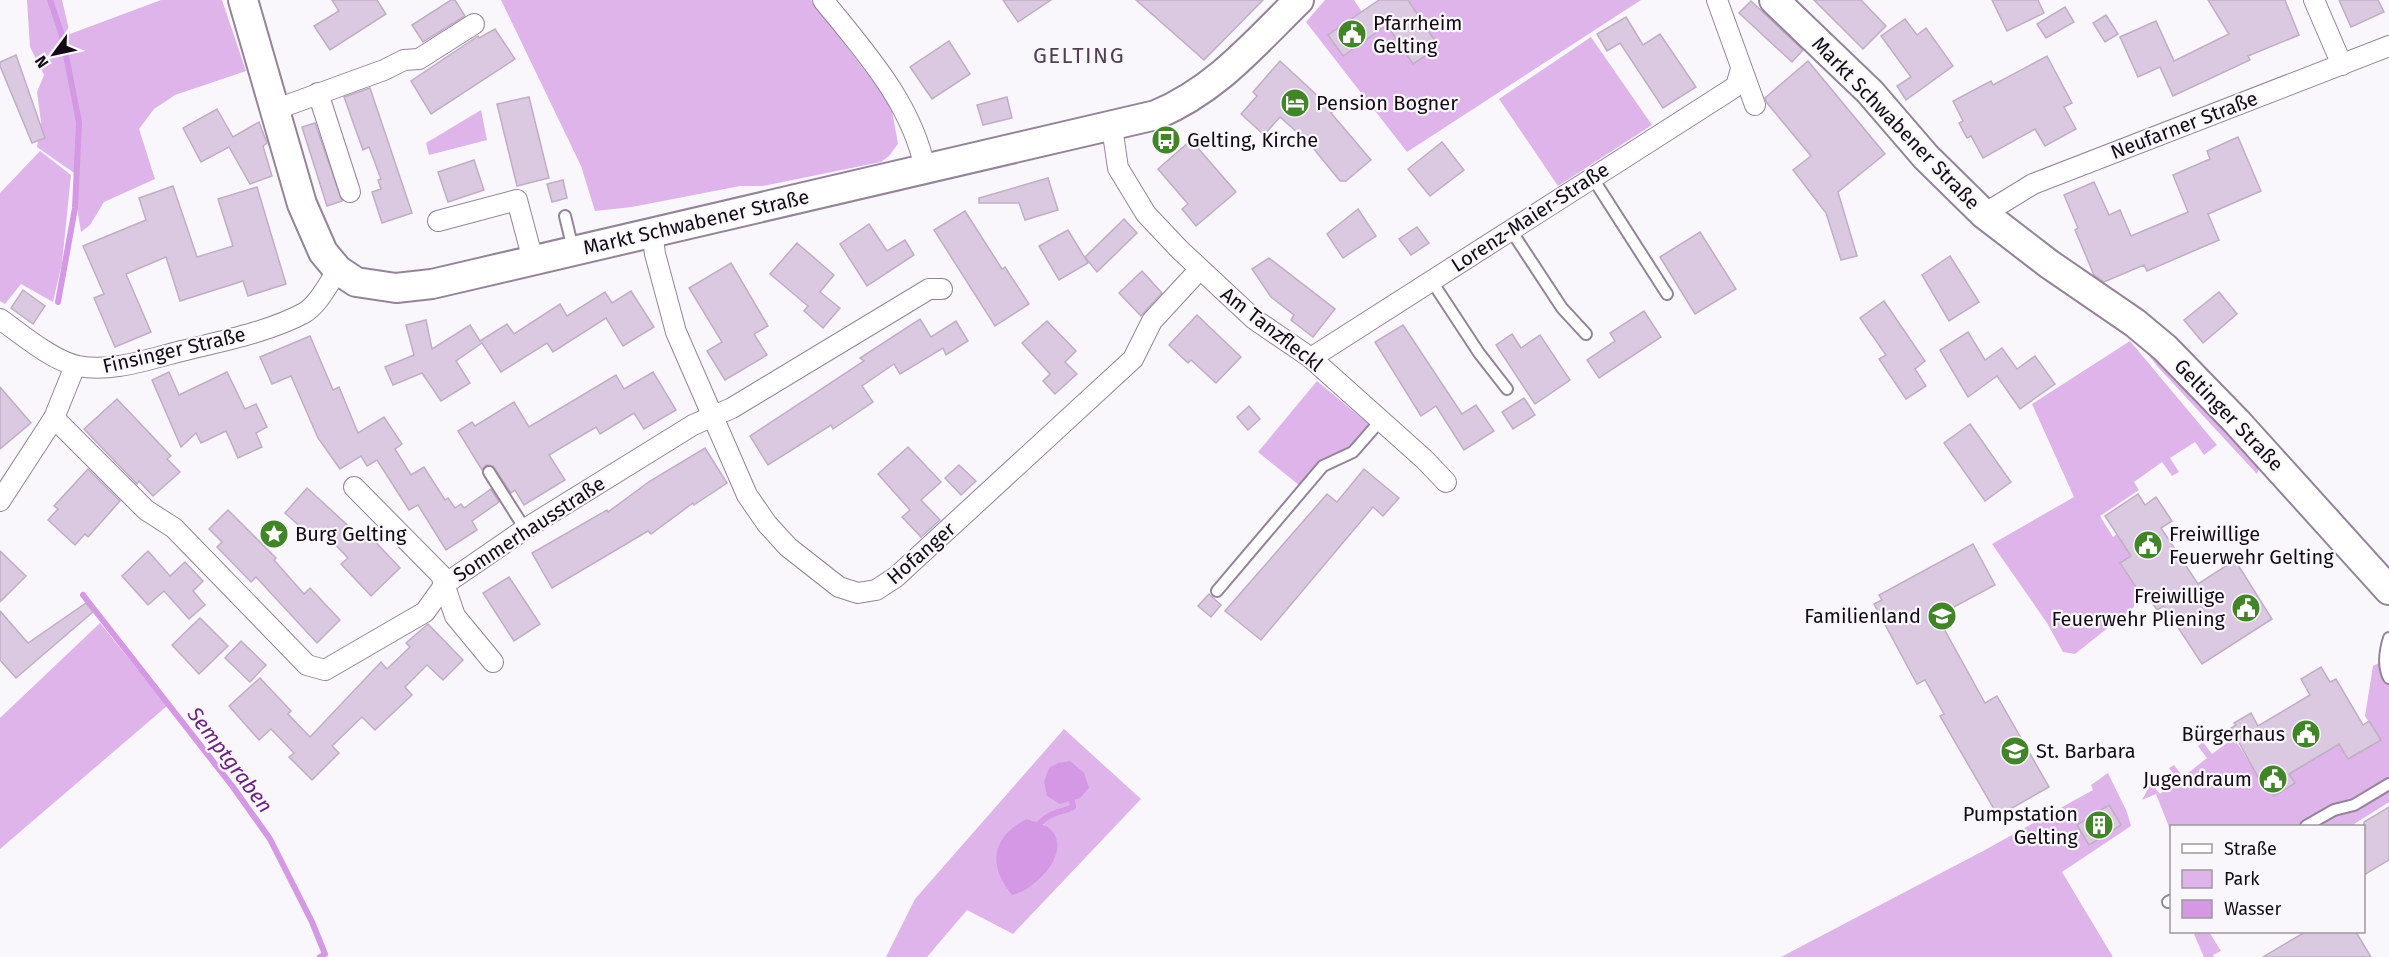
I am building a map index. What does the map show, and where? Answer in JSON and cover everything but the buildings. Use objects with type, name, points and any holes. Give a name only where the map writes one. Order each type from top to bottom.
[{"type":"main road","name":"Markt Schwabener Straße","points":[[245,1],[285,151],[312,231],[323,252],[338,270],[356,282],[396,288],[432,284],[1156,115],[1197,95],[1224,74],[1299,0]]},
{"type":"main road","name":"Markt Schwabener Straße","points":[[1774,0],[1870,92],[1926,158],[1983,214],[2049,264]]},
{"type":"main road","name":"Geltinger Straße","points":[[2049,264],[2135,323],[2164,348],[2237,422],[2389,590]]},
{"type":"street","points":[[823,0],[885,80],[914,131],[925,169]]},
{"type":"street","points":[[1717,0],[1755,105]]},
{"type":"street","points":[[2314,0],[2342,64]]},
{"type":"street","points":[[274,110],[384,70],[404,60],[419,59],[474,24]]},
{"type":"street","name":"Neufarner Straße","points":[[1983,214],[2033,184],[2389,46]]},
{"type":"street","name":"Lorenz-Maier-Straße","points":[[1311,358],[1736,86],[1741,69]]},
{"type":"street","points":[[318,93],[350,192]]},
{"type":"street","name":"Am Tanzfleckl","points":[[1112,127],[1118,168],[1146,214],[1254,319],[1311,358],[1446,482]]},
{"type":"street","points":[[438,221],[517,200],[533,260]]},
{"type":"street","name":"Hofanger","points":[[652,231],[655,254],[676,332],[747,495],[767,524],[781,539],[840,587],[858,593],[876,590],[896,577],[1133,359],[1152,321],[1200,269]]},
{"type":"street","name":"Finsinger Straße","points":[[0,319],[50,353],[75,366],[93,368],[119,366],[246,335],[304,312],[316,302],[338,270]]},
{"type":"street","name":"Sommerhausstraße","points":[[54,418],[146,510],[174,528],[307,665],[325,670],[425,612],[445,584],[525,529],[711,415],[732,408],[929,289],[942,289]]},
{"type":"street","points":[[0,501],[54,418],[75,366]]},
{"type":"street","points":[[354,487],[441,575],[455,616],[493,662]]},
{"type":"lane","points":[[1592,177],[1667,294]]},
{"type":"lane","points":[[565,216],[573,250]]},
{"type":"lane","points":[[1510,229],[1562,308],[1586,334]]},
{"type":"lane","points":[[1431,280],[1479,353],[1507,389]]},
{"type":"lane","points":[[1217,591],[1323,466],[1353,452],[1381,420]]},
{"type":"lane","points":[[489,472],[525,529]]},
{"type":"lane","points":[[2389,638],[2386,647],[2385,671],[2389,678]]},
{"type":"lane","points":[[2308,825],[2334,810],[2354,805],[2389,784]]},
{"type":"green space","points":[[27,0],[62,0],[70,34],[161,0],[222,0],[246,71],[175,95],[154,109],[139,129],[155,179],[104,202],[90,225],[81,232],[77,208],[77,175],[37,147],[41,122],[37,92],[44,75],[30,47]]},
{"type":"green space","points":[[501,0],[811,0],[891,105],[898,144],[881,162],[763,186],[740,186],[632,207],[595,211],[581,166]]},
{"type":"green space","points":[[1325,0],[1354,0],[1376,33],[1398,18],[1385,0],[1641,0],[1407,152],[1306,22]]},
{"type":"green space","points":[[1591,37],[1652,125],[1558,186],[1499,99]]},
{"type":"green space","points":[[481,110],[487,140],[429,155],[426,143]]},
{"type":"green space","points":[[40,151],[71,175],[62,263],[53,302],[21,284],[5,304],[0,301],[0,193]]},
{"type":"green space","points":[[2130,341],[2217,445],[2204,455],[2195,442],[2170,458],[2179,472],[2172,476],[2162,462],[2134,482],[2139,490],[2100,516],[2113,537],[2117,534],[2131,556],[2120,564],[2139,592],[2134,598],[2134,607],[2075,654],[2063,652],[2047,623],[1992,544],[2074,497],[2032,404]]},
{"type":"green space","points":[[2149,352],[2257,462],[2259,468],[2257,474],[2157,366],[2148,354]]},
{"type":"green space","points":[[1317,381],[1370,425],[1350,448],[1318,462],[1299,485],[1258,452]]},
{"type":"green space","points":[[100,623],[167,706],[0,849],[0,718]]},
{"type":"green space","points":[[2389,658],[2389,802],[2353,825],[2170,825],[2170,829],[2156,794],[2142,800],[2151,783],[2160,794],[2178,780],[2169,768],[2174,765],[2183,777],[2207,758],[2198,746],[2203,742],[2212,754],[2232,739],[2238,744],[2259,778],[2262,777],[2274,796],[2294,784],[2289,774],[2339,744],[2348,759],[2380,740],[2365,716],[2373,666]]},
{"type":"green space","points":[[1064,729],[1141,799],[1013,934],[967,910],[927,957],[886,957],[915,899]],"holes":[[[1027,819],[1045,825],[1008,890],[997,862]]]},
{"type":"green space","points":[[2108,773],[2127,812],[2131,826],[2062,872],[2113,957],[1781,957],[1983,851],[2093,790],[2091,785]]},
{"type":"green space","points":[[2193,933],[2210,933],[2221,951],[2213,955],[2214,957],[2204,957]]},
{"type":"water","points":[[1070,761],[1084,773],[1089,788],[1080,798],[1060,804],[1047,796],[1044,782],[1049,768],[1058,763]]},
{"type":"water","points":[[1027,819],[1051,829],[1057,841],[1057,851],[1047,871],[1039,880],[1012,895],[999,873],[997,852],[1006,834]]},
{"type":"waterway","name":"Semptgraben","points":[[50,0],[62,35],[79,122],[75,208],[58,302]]},
{"type":"waterway","name":"Semptgraben","points":[[83,595],[233,787],[270,839],[312,922],[325,954],[320,957]]},
{"type":"waterway","points":[[1040,823],[1051,815],[1073,807],[1072,801]]},
{"type":"place","name":"Pfarrheim Gelting","points":[[1352,34]]},
{"type":"place","name":"Pension Bogner","points":[[1295,103]]},
{"type":"place","name":"Gelting, Kirche","points":[[1166,140]]},
{"type":"place","name":"Burg Gelting","points":[[274,534]]},
{"type":"place","name":"Freiwillige Feuerwehr Gelting","points":[[2148,545]]},
{"type":"place","name":"Freiwillige Feuerwehr Pliening","points":[[2246,608]]},
{"type":"place","name":"Familienland","points":[[1942,616]]},
{"type":"place","name":"Bürgerhaus","points":[[2306,734]]},
{"type":"place","name":"St. Barbara","points":[[2015,751]]},
{"type":"place","name":"Jugendraum","points":[[2273,779]]},
{"type":"place","name":"Pumpstation Gelting","points":[[2099,825]]},
{"type":"district","name":"GELTING","points":[[1079,55]]}]
